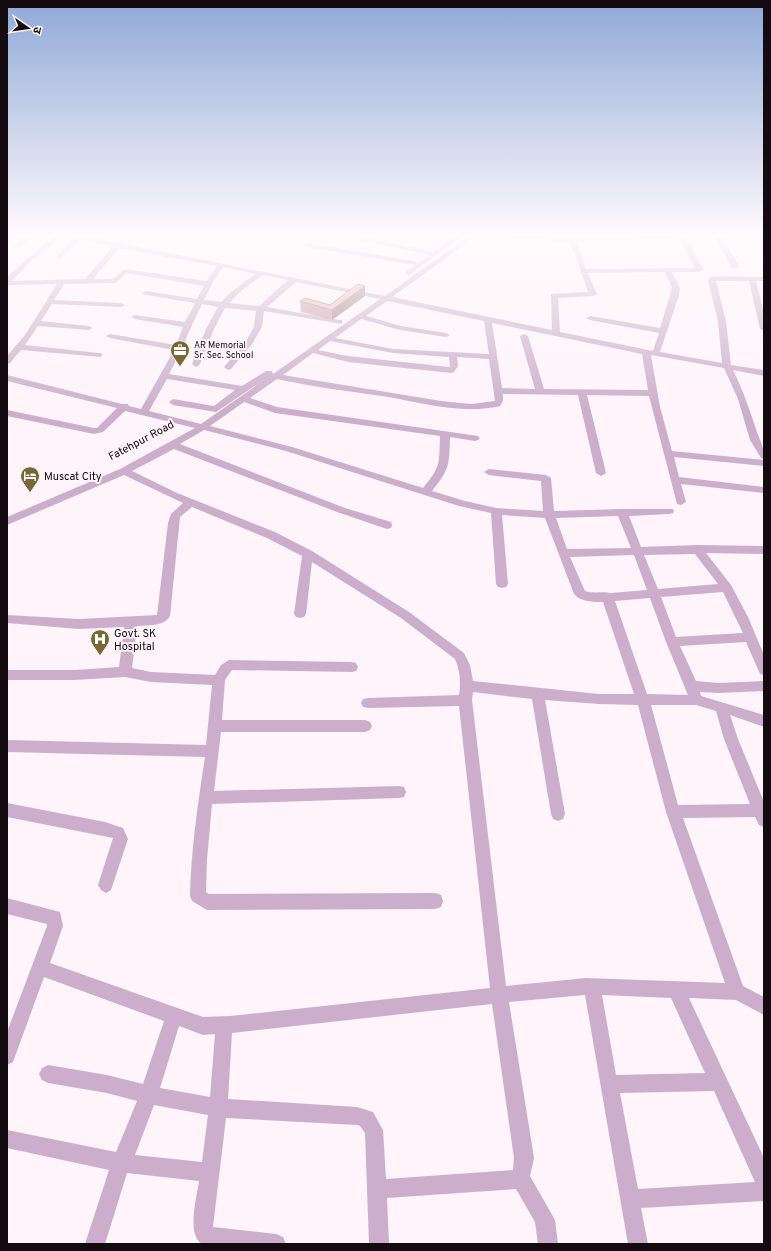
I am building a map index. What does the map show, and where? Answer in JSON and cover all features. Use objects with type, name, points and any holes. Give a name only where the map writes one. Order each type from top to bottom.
[{"type":"street","points":[[7,361],[20,347],[54,294]]},
{"type":"street","points":[[154,294],[223,305],[260,308],[339,322]]},
{"type":"street","points":[[145,411],[180,348],[188,325],[203,294]]},
{"type":"street","points":[[196,364],[215,319],[223,305],[233,294]]},
{"type":"street","points":[[228,367],[249,342],[258,327],[260,308],[276,294]]},
{"type":"street","points":[[370,294],[646,352],[764,373]]},
{"type":"street","points":[[7,521],[124,471],[173,445],[199,426],[244,399],[393,294]]},
{"type":"street","points":[[556,333],[554,296],[586,294]]},
{"type":"street","points":[[656,353],[674,294]]},
{"type":"street","points":[[715,294],[722,321],[727,366],[760,440],[764,456]]},
{"type":"street","name":"Fatehpur Road","points":[[7,514],[118,466],[199,426],[216,409],[254,381],[269,373],[339,322],[378,296]]},
{"type":"street","points":[[760,300],[763,323]]},
{"type":"street","points":[[50,302],[121,305]]},
{"type":"street","points":[[136,317],[188,325]]},
{"type":"street","points":[[361,317],[400,328],[446,335]]},
{"type":"street","points":[[590,318],[663,331]]},
{"type":"street","points":[[276,376],[297,381],[467,406],[498,404],[498,390],[488,319]]},
{"type":"street","points":[[37,323],[89,328]]},
{"type":"street","points":[[110,336],[180,348]]},
{"type":"street","points":[[524,336],[540,391]]},
{"type":"street","points":[[330,339],[393,351],[493,357]]},
{"type":"street","points":[[20,347],[98,356]]},
{"type":"street","points":[[313,351],[348,359],[451,370],[454,366],[453,355]]},
{"type":"street","points":[[646,352],[655,407],[681,502]]},
{"type":"street","points":[[164,376],[243,389]]},
{"type":"street","points":[[7,378],[125,406],[289,448],[463,504],[496,512],[549,515],[669,511]]},
{"type":"street","points":[[498,390],[652,393]]},
{"type":"street","points":[[582,392],[601,473]]},
{"type":"street","points":[[244,399],[275,410],[475,438]]},
{"type":"street","points":[[173,402],[216,409]]},
{"type":"street","points":[[7,413],[94,432],[100,430],[125,406]]},
{"type":"street","points":[[426,491],[441,472],[444,462],[445,435]]},
{"type":"street","points":[[173,445],[342,510],[386,525]]},
{"type":"street","points":[[669,454],[764,463]]},
{"type":"street","points":[[124,471],[191,502],[271,535],[308,554],[405,615],[460,656],[464,665],[499,995],[524,1158],[523,1168],[520,1177],[513,1180],[377,1189]]},
{"type":"street","points":[[489,472],[546,478],[549,515],[578,591],[582,595],[587,597],[727,588]]},
{"type":"street","points":[[676,480],[764,490]]},
{"type":"street","points":[[7,619],[79,624],[131,622],[160,619],[164,616],[173,522],[175,516],[191,502]]},
{"type":"street","points":[[496,512],[502,584]]},
{"type":"street","points":[[622,512],[672,642],[692,686],[696,700]]},
{"type":"street","points":[[564,553],[697,549],[764,550]]},
{"type":"street","points":[[697,549],[727,588],[764,670]]},
{"type":"street","points":[[300,614],[308,554]]},
{"type":"street","points":[[607,596],[643,700],[673,812],[737,992]]},
{"type":"street","points":[[125,672],[131,622]]},
{"type":"street","points":[[672,642],[750,637]]},
{"type":"street","points":[[352,667],[229,665],[225,669],[219,680],[212,751],[205,798],[198,896],[207,902],[435,901]]},
{"type":"street","points":[[7,675],[75,675],[125,672],[151,678],[219,680]]},
{"type":"street","points":[[692,686],[719,688],[764,686]]},
{"type":"street","points":[[368,703],[466,693],[538,694],[599,699],[696,700],[764,721]]},
{"type":"street","points":[[538,694],[558,814]]},
{"type":"street","points":[[673,812],[762,815],[731,739],[721,707]]},
{"type":"street","points":[[214,726],[365,726]]},
{"type":"street","points":[[7,746],[212,751]]},
{"type":"street","points":[[205,798],[399,792]]},
{"type":"street","points":[[7,810],[105,829],[118,833],[121,838],[106,885]]},
{"type":"street","points":[[7,906],[54,918],[55,926],[7,1056]]},
{"type":"street","points":[[39,967],[203,1026],[224,1026],[586,986],[737,992],[764,1006]]},
{"type":"street","points":[[603,986],[595,989],[593,997],[638,1244]]},
{"type":"street","points":[[676,989],[764,1180]]},
{"type":"street","points":[[95,1244],[174,1016]]},
{"type":"street","points":[[224,1026],[218,1108],[201,1236],[205,1234],[211,1238],[276,1244]]},
{"type":"street","points":[[48,1074],[107,1084],[218,1108],[357,1116],[366,1119],[374,1130],[379,1244]]},
{"type":"street","points":[[609,1084],[719,1082]]},
{"type":"street","points":[[7,1139],[122,1163],[209,1172]]},
{"type":"street","points":[[520,1177],[545,1220],[548,1244]]},
{"type":"street","points":[[630,1199],[764,1191]]},
{"type":"building","points":[[344,294],[353,294],[332,310],[300,301],[305,298],[330,305]]},
{"type":"place","name":"AR Memorial Sr. Sec. School","points":[[180,367]]},
{"type":"place","name":"Muscat City","points":[[30,493]]},
{"type":"place","name":"Govt. SK Hospital","points":[[100,656]]}]
